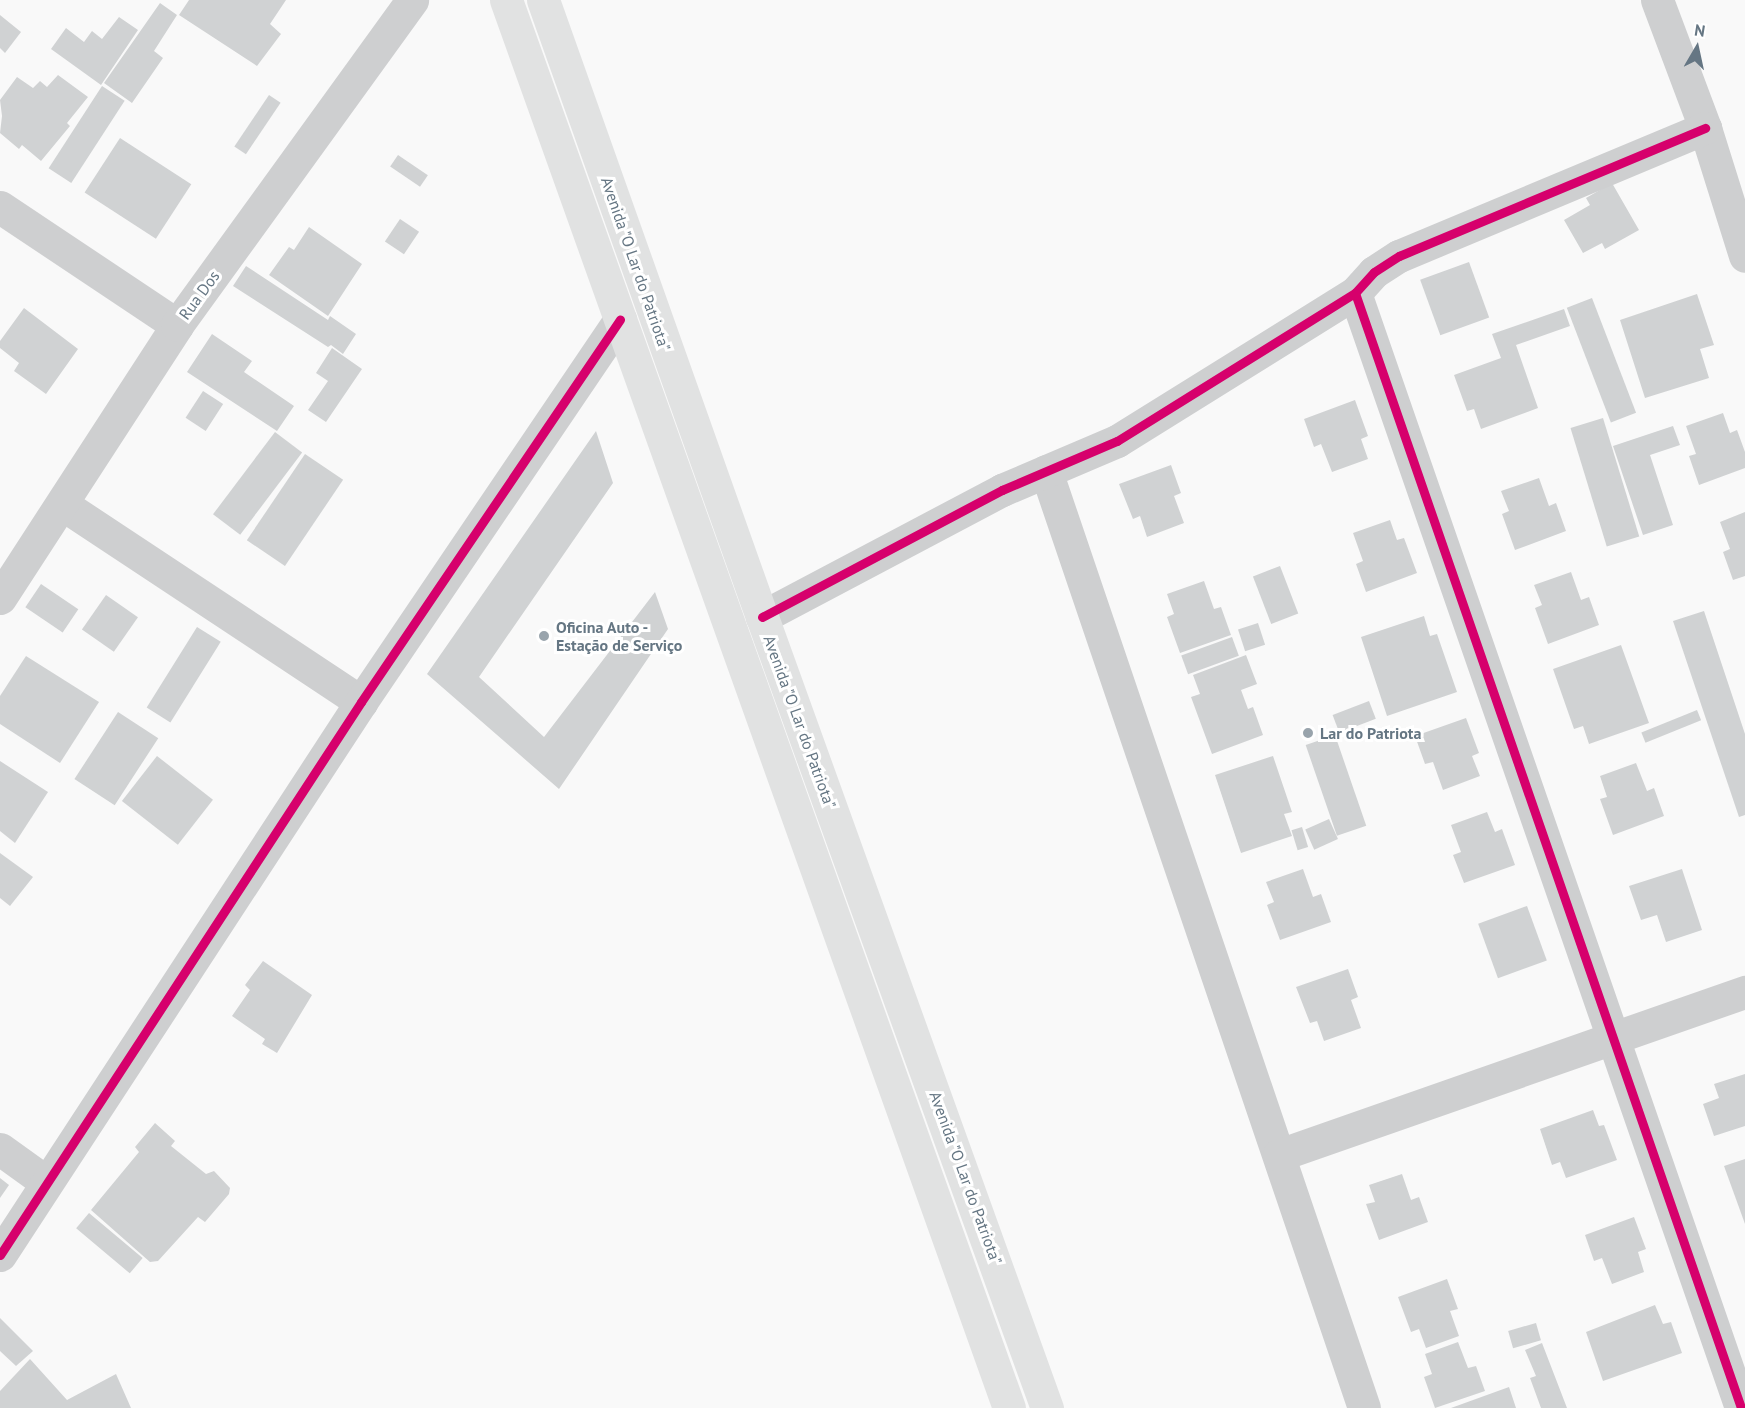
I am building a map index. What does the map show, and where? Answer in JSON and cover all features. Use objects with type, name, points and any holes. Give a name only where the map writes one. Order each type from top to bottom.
[{"type":"main road","name":"Avenida \"O Lar do Patriota\"","points":[[506,0],[1009,1408]]},
{"type":"main road","name":"Avenida \"O Lar do Patriota\"","points":[[543,0],[1047,1408]]},
{"type":"street","name":"Rua Dos","points":[[0,598],[177,325],[412,0]]},
{"type":"street","points":[[1657,0],[1705,128],[1745,256]]},
{"type":"street","points":[[762,617],[1002,490],[1117,441],[1354,293],[1374,272],[1399,256],[1705,128]]},
{"type":"street","points":[[0,207],[177,325]]},
{"type":"street","points":[[1354,293],[1740,1408]]},
{"type":"street","points":[[0,1255],[361,702],[620,321]]},
{"type":"street","points":[[1046,471],[1364,1408]]},
{"type":"street","points":[[62,504],[361,702]]},
{"type":"street","points":[[1279,1155],[1612,1041],[1745,992]]},
{"type":"street","points":[[0,1149],[46,1182]]},
{"type":"building","points":[[189,0],[286,0],[270,24],[281,34],[257,66],[179,15]]},
{"type":"building","points":[[160,3],[177,15],[154,51],[163,58],[132,103],[104,83]]},
{"type":"building","points":[[0,15],[21,32],[5,53],[0,48]]},
{"type":"building","points":[[119,17],[138,30],[101,85],[51,49],[66,28],[84,42],[92,31],[102,39]]},
{"type":"building","points":[[58,75],[88,97],[67,123],[70,126],[41,161],[22,145],[19,149],[0,133],[2,116],[0,100],[17,77],[33,88],[40,81],[47,87]]},
{"type":"building","points":[[102,86],[125,101],[71,183],[49,168]]},
{"type":"building","points":[[269,95],[281,103],[246,154],[234,146]]},
{"type":"building","points":[[120,138],[191,184],[156,239],[85,193]]},
{"type":"building","points":[[398,155],[428,175],[420,187],[390,167]]},
{"type":"building","points":[[1612,183],[1639,230],[1605,249],[1602,243],[1583,253],[1564,220],[1590,205],[1586,198]]},
{"type":"building","points":[[400,219],[419,232],[404,254],[385,241]]},
{"type":"building","points":[[309,227],[362,264],[328,316],[269,275],[289,247],[294,250]]},
{"type":"building","points":[[1469,262],[1489,317],[1440,335],[1420,280]]},
{"type":"building","points":[[246,266],[328,320],[330,316],[356,334],[343,354],[331,345],[328,347],[233,286]]},
{"type":"building","points":[[1697,294],[1714,345],[1700,349],[1709,378],[1645,398],[1620,320]]},
{"type":"building","points":[[1592,298],[1636,413],[1611,423],[1567,308]]},
{"type":"building","points":[[24,308],[78,349],[46,394],[14,371],[19,363],[0,348],[0,341]]},
{"type":"building","points":[[1564,309],[1570,326],[1516,345],[1538,408],[1481,429],[1474,409],[1467,411],[1454,375],[1501,358],[1492,334]]},
{"type":"building","points":[[212,334],[252,361],[244,372],[294,406],[277,431],[187,372]]},
{"type":"building","points":[[332,348],[362,369],[326,422],[308,410],[328,381],[316,373]]},
{"type":"building","points":[[203,391],[223,404],[206,431],[186,418]]},
{"type":"building","points":[[1355,400],[1368,436],[1361,439],[1368,459],[1332,472],[1321,444],[1314,447],[1304,419]]},
{"type":"building","points":[[1723,413],[1730,433],[1737,430],[1745,452],[1745,468],[1699,485],[1689,456],[1696,454],[1686,426]]},
{"type":"building","points":[[1603,418],[1639,537],[1607,547],[1570,428]]},
{"type":"building","points":[[1673,426],[1680,445],[1650,455],[1673,525],[1643,535],[1613,446]]},
{"type":"building","points":[[596,431],[613,483],[479,677],[544,737],[655,592],[668,629],[559,789],[427,674]]},
{"type":"building","points":[[275,432],[302,452],[240,535],[213,514]]},
{"type":"building","points":[[305,454],[343,480],[285,566],[247,540]]},
{"type":"building","points":[[1171,465],[1181,493],[1174,496],[1184,523],[1147,537],[1140,516],[1133,519],[1119,484]]},
{"type":"building","points":[[1539,478],[1549,506],[1556,503],[1566,531],[1515,550],[1502,514],[1509,511],[1501,491]]},
{"type":"building","points":[[1745,512],[1745,576],[1733,580],[1723,552],[1730,549],[1720,522]]},
{"type":"building","points":[[1390,520],[1397,540],[1404,538],[1417,573],[1366,592],[1356,564],[1363,561],[1353,533]]},
{"type":"building","points":[[1280,566],[1298,614],[1271,624],[1253,576]]},
{"type":"building","points":[[1571,572],[1581,600],[1589,597],[1599,625],[1548,644],[1535,608],[1542,605],[1534,585]]},
{"type":"building","points":[[1204,581],[1214,609],[1221,607],[1231,635],[1180,653],[1167,617],[1174,614],[1167,594]]},
{"type":"building","points":[[41,584],[78,609],[63,632],[25,607]]},
{"type":"building","points":[[106,595],[138,617],[114,652],[82,629]]},
{"type":"building","points":[[1704,611],[1745,734],[1745,815],[1739,817],[1673,621]]},
{"type":"building","points":[[1424,616],[1430,636],[1437,634],[1457,692],[1387,716],[1361,637]]},
{"type":"building","points":[[1258,623],[1265,645],[1245,651],[1238,629]]},
{"type":"building","points":[[197,627],[221,642],[170,722],[147,708]]},
{"type":"building","points":[[1232,637],[1239,656],[1188,674],[1181,655]]},
{"type":"building","points":[[1621,645],[1649,723],[1589,744],[1583,726],[1574,729],[1553,669]]},
{"type":"building","points":[[1246,655],[1257,684],[1241,690],[1248,709],[1253,707],[1263,735],[1212,754],[1191,697],[1200,694],[1193,675]]},
{"type":"building","points":[[26,656],[99,702],[60,763],[0,724],[0,696]]},
{"type":"building","points":[[1369,701],[1376,719],[1339,733],[1333,715]]},
{"type":"building","points":[[1697,710],[1701,720],[1645,743],[1641,732]]},
{"type":"building","points":[[118,712],[158,738],[115,805],[74,779]]},
{"type":"building","points":[[1466,718],[1479,753],[1472,756],[1480,776],[1443,790],[1433,762],[1425,764],[1415,736]]},
{"type":"building","points":[[1335,735],[1366,826],[1337,836],[1306,745]]},
{"type":"building","points":[[157,756],[213,800],[178,845],[122,801]]},
{"type":"building","points":[[1273,756],[1292,812],[1284,814],[1292,836],[1241,853],[1215,775]]},
{"type":"building","points":[[0,761],[48,792],[15,843],[0,831]]},
{"type":"building","points":[[1636,763],[1647,791],[1654,788],[1664,816],[1613,835],[1600,799],[1607,797],[1600,776]]},
{"type":"building","points":[[1487,812],[1495,832],[1502,829],[1515,865],[1464,883],[1453,855],[1461,852],[1451,825]]},
{"type":"building","points":[[1329,819],[1338,839],[1314,850],[1305,830]]},
{"type":"building","points":[[1302,827],[1308,847],[1298,850],[1291,830]]},
{"type":"building","points":[[0,853],[33,877],[10,906],[0,898]]},
{"type":"building","points":[[1303,869],[1313,897],[1321,894],[1331,922],[1280,940],[1267,905],[1274,902],[1266,882]]},
{"type":"building","points":[[1682,869],[1702,930],[1666,942],[1657,915],[1641,920],[1629,886]]},
{"type":"building","points":[[1527,906],[1547,961],[1498,978],[1478,924]]},
{"type":"building","points":[[263,961],[312,995],[277,1053],[262,1044],[265,1039],[232,1016],[250,990],[245,985]]},
{"type":"building","points":[[1348,969],[1358,997],[1351,1000],[1361,1028],[1324,1041],[1317,1021],[1310,1023],[1296,987]]},
{"type":"building","points":[[1745,1074],[1745,1126],[1714,1136],[1703,1104],[1719,1098],[1714,1084]]},
{"type":"building","points":[[1593,1110],[1599,1126],[1604,1125],[1617,1160],[1566,1178],[1560,1162],[1552,1165],[1540,1129]]},
{"type":"building","points":[[155,1123],[175,1141],[171,1146],[206,1174],[214,1171],[230,1188],[229,1194],[205,1222],[198,1217],[158,1261],[150,1262],[91,1210],[139,1152],[135,1147]]},
{"type":"building","points":[[1745,1159],[1745,1224],[1724,1166]]},
{"type":"building","points":[[1402,1174],[1411,1200],[1419,1197],[1428,1222],[1379,1240],[1366,1204],[1375,1202],[1369,1185]]},
{"type":"building","points":[[0,1178],[9,1185],[0,1198]]},
{"type":"building","points":[[89,1213],[143,1258],[130,1273],[76,1228]]},
{"type":"building","points":[[1634,1217],[1646,1249],[1638,1252],[1644,1272],[1612,1284],[1602,1258],[1594,1261],[1585,1235]]},
{"type":"building","points":[[1447,1279],[1458,1309],[1450,1311],[1459,1336],[1426,1348],[1419,1329],[1411,1332],[1398,1297]]},
{"type":"building","points":[[1655,1305],[1663,1324],[1671,1322],[1682,1353],[1603,1381],[1586,1332]]},
{"type":"building","points":[[0,1318],[33,1351],[16,1366],[0,1351]]},
{"type":"building","points":[[1536,1323],[1541,1340],[1513,1348],[1508,1331]]},
{"type":"building","points":[[1458,1342],[1468,1368],[1476,1366],[1485,1391],[1435,1408],[1424,1377],[1432,1374],[1425,1354]]},
{"type":"building","points":[[1542,1343],[1567,1408],[1541,1408],[1530,1378],[1536,1376],[1525,1350]]},
{"type":"building","points":[[30,1359],[67,1400],[116,1374],[131,1408],[0,1408],[0,1391]]},
{"type":"building","points":[[1509,1387],[1516,1408],[1451,1408]]},
{"type":"cycle path","points":[[762,617],[1002,490],[1117,441],[1355,293],[1374,272],[1399,256],[1705,128]]},
{"type":"cycle path","points":[[1355,293],[1741,1408]]},
{"type":"cycle path","points":[[0,1255],[361,702],[620,320]]},
{"type":"place","name":"Oficina Auto - Estação de Serviço","points":[[544,636]]},
{"type":"place","name":"Lar do Patriota","points":[[1308,733]]}]
